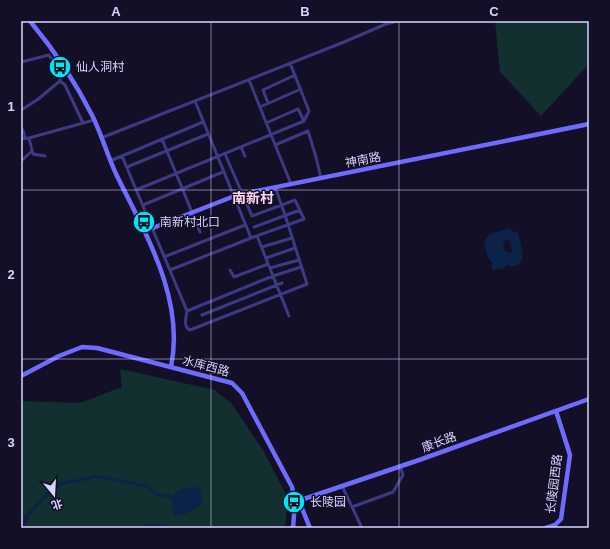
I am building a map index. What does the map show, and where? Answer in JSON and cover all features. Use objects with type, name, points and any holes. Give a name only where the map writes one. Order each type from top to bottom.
[{"type":"street","points":[[30,21],[51,48],[94,120],[110,161],[145,231],[165,282],[172,312],[175,335],[175,348],[172,367]]},
{"type":"street","points":[[101,138],[386,24],[398,21]]},
{"type":"street","points":[[21,62],[50,55],[60,72],[60,82]]},
{"type":"street","points":[[136,190],[304,121],[309,111],[290,63]]},
{"type":"street","points":[[60,72],[64,69]]},
{"type":"street","points":[[268,103],[263,90],[295,75]]},
{"type":"street","points":[[248,80],[291,184]]},
{"type":"street","points":[[21,110],[36,101],[60,82]]},
{"type":"street","points":[[60,82],[65,85],[84,123]]},
{"type":"street","points":[[260,107],[301,89]]},
{"type":"street","points":[[194,101],[251,238]]},
{"type":"street","points":[[266,123],[298,109],[304,121]]},
{"type":"street","points":[[21,139],[94,120]]},
{"type":"street","points":[[110,161],[203,122]]},
{"type":"street","name":"神南路","points":[[145,231],[242,194],[589,124]]},
{"type":"street","points":[[23,130],[34,154],[44,154],[45,156]]},
{"type":"street","points":[[275,145],[308,132],[321,178]]},
{"type":"street","points":[[127,167],[208,134]]},
{"type":"street","points":[[162,139],[200,232]]},
{"type":"street","points":[[242,147],[245,156]]},
{"type":"street","points":[[21,160],[32,151]]},
{"type":"street","points":[[170,270],[304,219],[295,200],[252,216],[225,154]]},
{"type":"street","points":[[122,156],[187,312],[186,326],[190,330],[307,284],[289,225],[275,187]]},
{"type":"street","points":[[143,205],[223,172]]},
{"type":"street","points":[[254,227],[300,210]]},
{"type":"street","points":[[164,257],[245,225]]},
{"type":"street","points":[[257,236],[289,316]]},
{"type":"street","points":[[262,247],[292,238]]},
{"type":"street","points":[[266,258],[295,248]]},
{"type":"street","points":[[270,268],[299,260]]},
{"type":"street","points":[[230,270],[234,277],[268,264]]},
{"type":"street","points":[[187,312],[273,276],[301,267]]},
{"type":"street","points":[[202,315],[282,283]]},
{"type":"street","name":"水库西路","points":[[21,376],[59,356],[82,347],[97,348],[228,381],[238,388],[292,487],[297,501],[292,528]]},
{"type":"street","name":"康长路","points":[[297,501],[589,399]]},
{"type":"street","name":"长陵园西路","points":[[546,528],[554,525],[561,519],[570,455],[556,411]]},
{"type":"street","points":[[352,507],[393,492],[402,475],[400,466]]},
{"type":"street","points":[[342,486],[362,528]]},
{"type":"street","points":[[297,501],[310,528]]},
{"type":"green space","points":[[495,21],[587,21],[587,66],[541,116],[500,72]]},
{"type":"green space","points":[[120,369],[215,390],[232,404],[264,452],[288,498],[285,528],[21,528],[21,401],[80,403],[122,387]]},
{"type":"water","points":[[511,228],[512,232],[518,231],[523,255],[522,260],[511,267],[510,265],[505,266],[505,268],[495,270],[492,269],[492,262],[488,258],[484,241],[490,234]],"holes":[[[509,239],[512,252],[505,251],[503,246],[505,241]]]},
{"type":"water","points":[[196,487],[200,488],[202,493],[200,507],[175,516],[172,505],[173,495],[179,490]]},
{"type":"water","points":[[25,515],[29,516],[27,520],[27,528],[21,528],[21,520]]},
{"type":"water","points":[[148,524],[163,525],[168,528],[144,528]]},
{"type":"waterway","points":[[27,516],[51,490],[63,483],[96,476],[147,486],[155,494],[172,497]]},
{"type":"place","name":"仙人洞村","points":[[60,67]]},
{"type":"place","name":"南新村北口","points":[[144,222]]},
{"type":"place","name":"长陵园","points":[[294,502]]},
{"type":"district","name":"南新村","points":[[253,198]]}]
